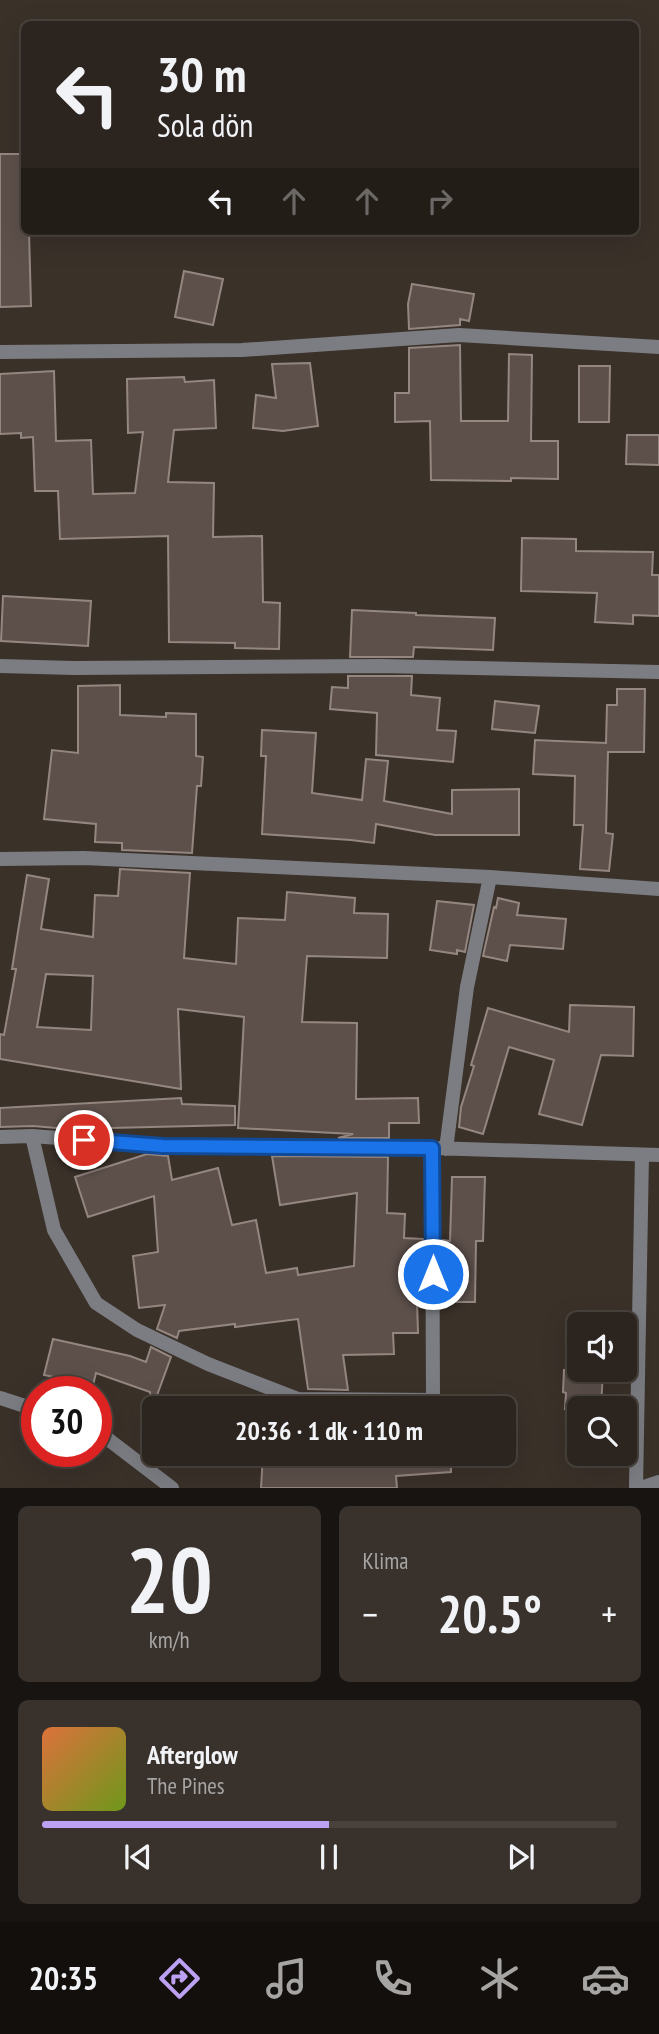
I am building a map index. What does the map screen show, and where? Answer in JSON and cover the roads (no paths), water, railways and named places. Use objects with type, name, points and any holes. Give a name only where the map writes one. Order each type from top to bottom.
[{"type":"street","points":[[0,352],[242,350],[459,335],[659,347]]},
{"type":"street","points":[[0,666],[381,666],[659,672]]},
{"type":"street","points":[[0,859],[84,858],[490,877],[659,889]]},
{"type":"street","points":[[32,1136],[54,1230],[96,1303],[137,1330],[208,1364],[298,1399],[433,1400],[439,1148],[490,877]]},
{"type":"street","points":[[0,1137],[32,1136],[163,1146],[439,1148],[659,1155]]},
{"type":"street","points":[[636,1488],[642,1154]]},
{"type":"street","points":[[0,1398],[21,1405]]},
{"type":"street","points":[[112,1442],[173,1488]]},
{"type":"street","points":[[641,1488],[659,1482]]}]
